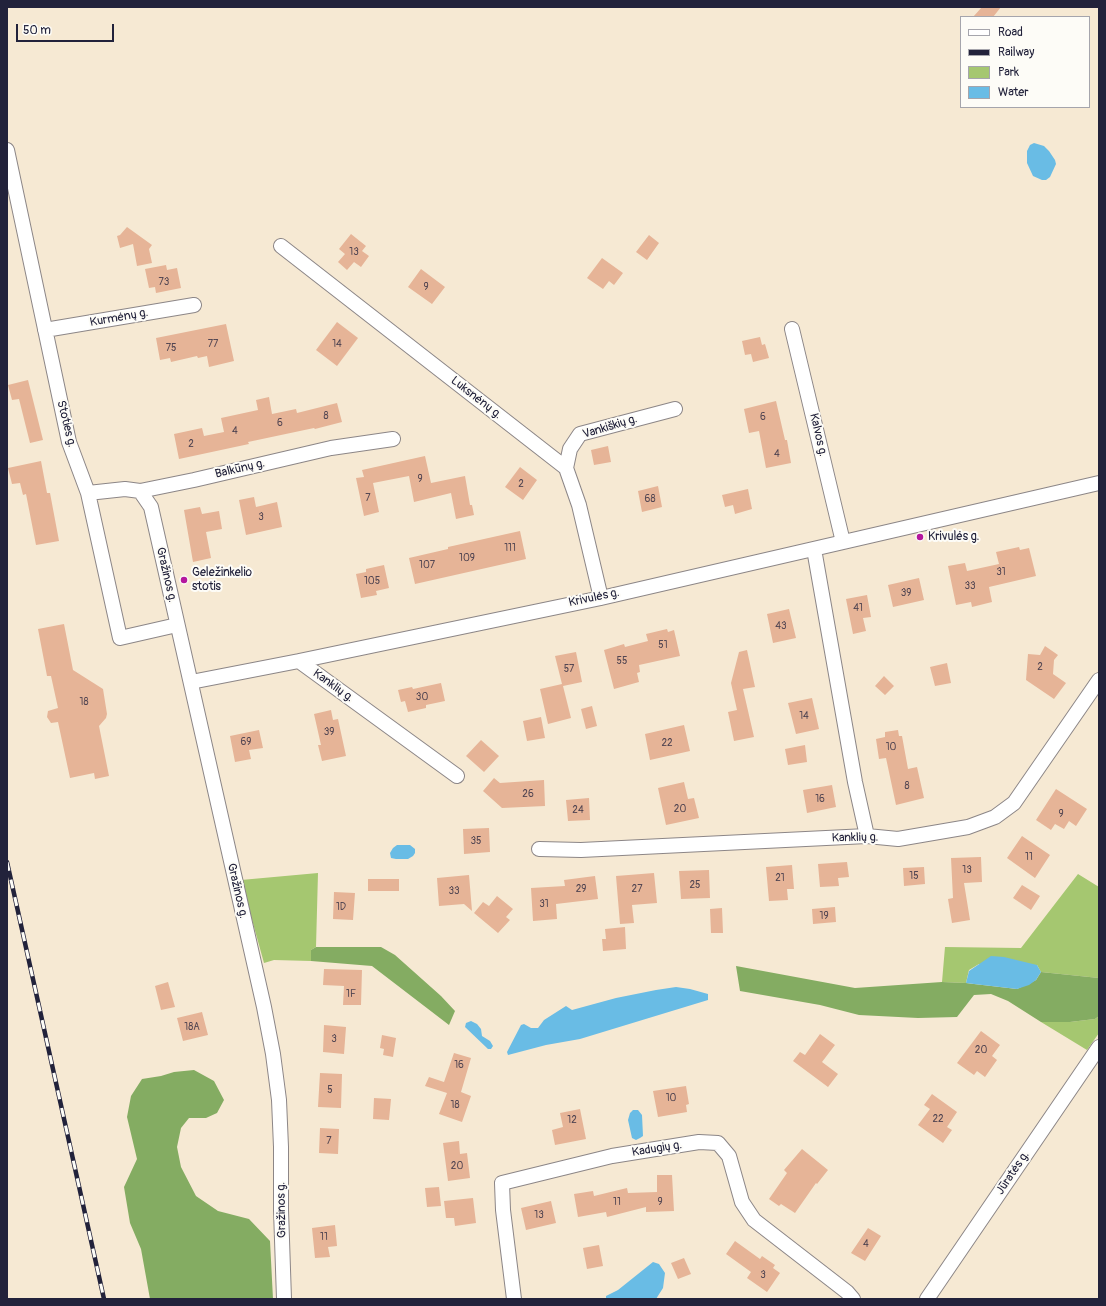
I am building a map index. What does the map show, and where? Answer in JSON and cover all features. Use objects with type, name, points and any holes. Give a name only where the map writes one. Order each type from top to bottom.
[{"type":"street","name":"Stoties g.","points":[[7,150],[69,442],[88,493],[120,638],[177,625]]},
{"type":"street","name":"Luksnėnų g.","points":[[281,246],[566,468]]},
{"type":"street","name":"Kurmėnų g.","points":[[45,330],[194,305]]},
{"type":"street","name":"Kalvos g.","points":[[792,328],[843,542]]},
{"type":"street","name":"Vankiškių g.","points":[[566,468],[570,449],[580,434],[675,409]]},
{"type":"street","name":"Balkūnų g.","points":[[88,493],[125,489],[140,491],[331,448],[392,439]]},
{"type":"street","points":[[566,468],[579,505],[600,598]]},
{"type":"street","name":"Krivulės g.","points":[[299,661],[600,598],[1099,483]]},
{"type":"street","name":"Gražinos g.","points":[[140,491],[151,507],[264,1007],[273,1054],[279,1100],[284,1299]]},
{"type":"street","points":[[814,548],[854,774],[867,836]]},
{"type":"street","points":[[191,682],[299,661]]},
{"type":"street","name":"Kanklių g.","points":[[299,661],[457,776]]},
{"type":"street","name":"Kanklių g.","points":[[538,849],[589,850],[867,836],[898,838],[968,827],[995,817],[1014,803],[1099,680]]},
{"type":"street","name":"Jūratės g.","points":[[926,1299],[1099,1047]]},
{"type":"street","name":"Kadugių g.","points":[[514,1299],[503,1210],[502,1183],[612,1156],[699,1142],[718,1143],[729,1156],[742,1202],[754,1220],[847,1292],[853,1299]]},
{"type":"green space","points":[[318,873],[316,947],[311,950],[311,961],[274,960],[264,963],[241,880]]},
{"type":"green space","points":[[1078,874],[1099,887],[1099,978],[1041,972],[1037,965],[979,964],[969,970],[966,983],[942,982],[945,947],[1021,948]]},
{"type":"green space","points":[[316,947],[381,947],[395,955],[441,996],[455,1011],[449,1025],[372,966],[311,961],[311,950]]},
{"type":"green space","points":[[736,966],[855,988],[942,982],[966,983],[1017,989],[1036,980],[1041,972],[1099,978],[1099,1016],[1095,1019],[1070,1022],[1041,1022],[1008,1001],[991,994],[974,995],[957,1017],[918,1018],[859,1015],[820,1005],[740,991]]},
{"type":"green space","points":[[1099,1016],[1099,1033],[1087,1050],[1041,1022],[1070,1022],[1095,1019]]},
{"type":"green space","points":[[194,1070],[214,1081],[224,1100],[217,1113],[206,1118],[189,1118],[181,1128],[177,1147],[181,1167],[196,1196],[218,1211],[249,1219],[270,1241],[273,1299],[150,1299],[141,1249],[130,1223],[124,1187],[137,1159],[127,1117],[131,1096],[142,1079],[174,1072]]},
{"type":"water","points":[[1034,143],[1044,146],[1055,160],[1056,164],[1050,177],[1046,180],[1033,176],[1027,163],[1027,151],[1030,145]]},
{"type":"water","points":[[397,845],[410,845],[415,849],[415,853],[408,859],[391,858],[390,853]]},
{"type":"water","points":[[991,956],[1004,957],[1037,965],[1041,972],[1036,980],[1029,985],[1017,989],[966,983],[969,971]]},
{"type":"water","points":[[676,987],[708,994],[708,1000],[580,1039],[546,1045],[508,1055],[507,1052],[521,1025],[524,1024],[531,1028],[538,1028],[544,1020],[566,1006],[572,1010],[616,998]]},
{"type":"water","points":[[471,1021],[477,1024],[481,1029],[482,1036],[490,1041],[493,1046],[491,1049],[488,1049],[465,1027],[466,1023]]},
{"type":"water","points":[[633,1110],[638,1110],[642,1115],[643,1136],[636,1140],[632,1138],[628,1120],[630,1113]]},
{"type":"water","points":[[653,1262],[659,1264],[665,1273],[663,1288],[656,1299],[606,1299],[606,1296],[618,1290]]},
{"type":"building","points":[[982,7],[1001,7],[994,16],[974,16]]},
{"type":"building","points":[[127,227],[152,245],[149,249],[152,263],[137,266],[133,244],[120,248],[117,236],[120,235]]},
{"type":"building","points":[[351,234],[366,246],[362,251],[369,256],[361,267],[354,262],[347,270],[338,262],[345,254],[339,249]]},
{"type":"building","points":[[649,235],[659,243],[647,260],[636,252]]},
{"type":"building","points":[[602,258],[623,273],[614,285],[609,281],[603,289],[587,278]]},
{"type":"building","points":[[166,265],[167,270],[177,268],[181,288],[156,293],[155,287],[149,288],[145,269]]},
{"type":"building","points":[[421,269],[445,287],[432,304],[408,287]]},
{"type":"building","points":[[337,322],[358,338],[337,366],[316,350]]},
{"type":"building","points":[[226,324],[234,361],[209,367],[207,356],[198,358],[197,356],[171,362],[170,358],[160,360],[156,338]]},
{"type":"building","points":[[760,337],[762,345],[765,344],[769,358],[753,362],[751,354],[745,355],[742,341]]},
{"type":"building","points":[[28,380],[43,440],[30,443],[19,399],[12,400],[8,385]]},
{"type":"building","points":[[269,397],[272,414],[296,409],[297,413],[337,403],[342,422],[315,429],[248,442],[249,444],[179,459],[174,434],[202,428],[204,436],[224,432],[221,418],[258,410],[256,400]]},
{"type":"building","points":[[776,401],[785,440],[787,440],[791,463],[766,468],[759,431],[749,433],[744,409]]},
{"type":"building","points":[[608,446],[611,462],[594,465],[591,450]]},
{"type":"building","points":[[425,456],[431,483],[465,476],[470,505],[472,505],[474,515],[456,519],[451,493],[414,502],[409,476],[373,483],[379,512],[364,516],[356,478],[364,477],[362,470]]},
{"type":"building","points":[[41,461],[47,493],[50,493],[59,541],[36,545],[26,494],[23,495],[20,483],[12,484],[8,468]]},
{"type":"building","points":[[520,467],[537,480],[523,500],[505,487]]},
{"type":"building","points":[[658,486],[662,507],[642,512],[638,491]]},
{"type":"building","points":[[748,489],[752,509],[735,514],[733,505],[725,507],[722,495]]},
{"type":"building","points":[[254,497],[256,507],[277,502],[282,527],[246,535],[239,500]]},
{"type":"building","points":[[200,507],[202,514],[219,511],[222,529],[206,532],[211,558],[193,562],[184,510]]},
{"type":"building","points":[[520,531],[526,559],[415,584],[409,558],[448,549],[448,547]]},
{"type":"building","points":[[1019,547],[1020,550],[1029,548],[1036,576],[989,587],[992,602],[972,607],[971,602],[956,605],[948,566],[965,563],[967,571],[999,564],[996,552]]},
{"type":"building","points":[[384,565],[389,588],[376,591],[377,595],[361,598],[356,574],[366,572],[366,569]]},
{"type":"building","points":[[919,578],[924,600],[893,607],[888,585]]},
{"type":"building","points":[[867,595],[871,617],[863,618],[866,631],[853,634],[846,599]]},
{"type":"building","points":[[789,609],[796,638],[773,643],[767,614]]},
{"type":"building","points":[[64,624],[73,670],[103,689],[107,714],[106,718],[99,726],[109,776],[95,779],[94,773],[70,778],[58,722],[51,723],[47,717],[48,711],[58,708],[51,676],[47,676],[38,629]]},
{"type":"building","points":[[667,629],[668,632],[674,630],[680,656],[639,665],[640,672],[637,673],[639,682],[614,689],[604,650],[624,644],[625,647],[648,641],[646,634]]},
{"type":"building","points":[[1045,646],[1058,655],[1054,660],[1053,674],[1066,683],[1054,699],[1026,680],[1028,654],[1040,655]]},
{"type":"building","points":[[747,650],[755,687],[743,689],[754,737],[734,741],[728,712],[737,710],[731,683],[739,652]]},
{"type":"building","points":[[576,652],[582,682],[563,686],[571,718],[548,724],[540,689],[562,684],[555,656]]},
{"type":"building","points":[[947,663],[951,683],[935,686],[930,667]]},
{"type":"building","points":[[884,676],[894,686],[885,695],[875,686]]},
{"type":"building","points":[[441,683],[445,701],[426,705],[426,708],[408,712],[405,701],[401,702],[398,690],[412,687],[413,689]]},
{"type":"building","points":[[812,698],[819,729],[796,734],[788,703]]},
{"type":"building","points":[[592,706],[597,726],[586,729],[581,709]]},
{"type":"building","points":[[331,710],[333,720],[338,719],[346,756],[322,761],[318,745],[321,745],[314,714]]},
{"type":"building","points":[[541,717],[545,738],[527,741],[523,721]]},
{"type":"building","points":[[684,725],[690,751],[650,760],[645,734]]},
{"type":"building","points":[[259,730],[263,748],[249,750],[251,759],[235,762],[230,736]]},
{"type":"building","points":[[898,730],[899,736],[902,736],[908,769],[917,767],[924,798],[896,805],[886,758],[879,759],[876,739],[885,737],[885,732]]},
{"type":"building","points":[[481,740],[499,756],[484,772],[466,756]]},
{"type":"building","points":[[805,745],[807,762],[788,765],[785,749]]},
{"type":"building","points":[[494,778],[500,783],[544,780],[545,806],[502,808],[483,791]]},
{"type":"building","points":[[684,782],[688,799],[694,798],[699,818],[666,825],[658,788]]},
{"type":"building","points":[[832,785],[836,807],[807,813],[803,790]]},
{"type":"building","points":[[1056,789],[1087,809],[1076,826],[1069,821],[1064,829],[1055,824],[1051,830],[1036,820]]},
{"type":"building","points":[[589,798],[590,820],[568,821],[566,800]]},
{"type":"building","points":[[489,828],[490,852],[464,854],[463,829]]},
{"type":"building","points":[[1022,836],[1050,855],[1035,878],[1007,858]]},
{"type":"building","points":[[981,857],[982,882],[964,883],[970,920],[952,923],[948,899],[953,898],[951,858]]},
{"type":"building","points":[[847,862],[849,877],[838,878],[839,886],[820,887],[818,864]]},
{"type":"building","points":[[792,865],[794,889],[787,889],[788,900],[769,901],[766,867]]},
{"type":"building","points":[[924,867],[925,884],[904,886],[903,868]]},
{"type":"building","points":[[709,870],[710,898],[681,899],[679,871]]},
{"type":"building","points":[[654,873],[657,903],[632,905],[634,923],[620,924],[616,876]]},
{"type":"building","points":[[469,875],[472,911],[464,904],[439,906],[437,878]]},
{"type":"building","points":[[595,876],[598,899],[556,904],[557,919],[533,921],[531,888],[565,886],[564,880]]},
{"type":"building","points":[[368,879],[399,879],[399,891],[368,891]]},
{"type":"building","points":[[1022,885],[1040,896],[1031,910],[1013,898]]},
{"type":"building","points":[[334,892],[355,893],[353,920],[333,919]]},
{"type":"building","points":[[497,896],[513,909],[506,917],[510,920],[498,933],[474,913],[483,902],[489,906]]},
{"type":"building","points":[[835,907],[836,922],[813,924],[812,909]]},
{"type":"building","points":[[722,908],[723,933],[711,933],[710,909]]},
{"type":"building","points":[[625,927],[626,949],[603,951],[602,939],[606,939],[605,929]]},
{"type":"building","points":[[324,969],[362,970],[361,1005],[343,1005],[344,986],[323,985]]},
{"type":"building","points":[[168,982],[175,1007],[161,1010],[155,986]]},
{"type":"building","points":[[202,1012],[208,1035],[183,1041],[177,1018]]},
{"type":"building","points":[[324,1025],[346,1027],[344,1054],[323,1052]]},
{"type":"building","points":[[981,1031],[1000,1045],[992,1056],[997,1060],[985,1077],[977,1071],[974,1075],[957,1063]]},
{"type":"building","points":[[820,1034],[835,1045],[822,1062],[838,1074],[828,1087],[793,1061],[800,1052],[805,1055]]},
{"type":"building","points":[[382,1035],[396,1038],[393,1057],[383,1055],[384,1049],[380,1048]]},
{"type":"building","points":[[454,1053],[471,1058],[461,1092],[471,1096],[462,1122],[439,1114],[447,1093],[425,1086],[429,1077],[444,1082]]},
{"type":"building","points":[[320,1073],[342,1074],[341,1108],[318,1107]]},
{"type":"building","points":[[686,1086],[689,1104],[686,1105],[687,1112],[658,1117],[653,1091]]},
{"type":"building","points":[[932,1094],[957,1112],[947,1127],[952,1130],[943,1143],[918,1125],[930,1109],[924,1105]]},
{"type":"building","points":[[374,1098],[391,1099],[389,1120],[373,1119]]},
{"type":"building","points":[[580,1109],[586,1139],[555,1145],[552,1130],[563,1127],[560,1113]]},
{"type":"building","points":[[320,1128],[339,1129],[338,1154],[319,1153]]},
{"type":"building","points":[[459,1141],[460,1154],[467,1153],[470,1178],[448,1181],[443,1143]]},
{"type":"building","points":[[802,1149],[828,1170],[817,1184],[816,1183],[795,1213],[781,1204],[779,1206],[769,1199],[787,1173],[784,1170]]},
{"type":"building","points":[[657,1175],[672,1175],[674,1211],[646,1212],[646,1207],[607,1217],[606,1212],[578,1217],[574,1194],[593,1191],[594,1196],[627,1188],[628,1193],[657,1192]]},
{"type":"building","points":[[439,1187],[441,1206],[427,1207],[425,1188]]},
{"type":"building","points":[[473,1198],[476,1223],[455,1226],[454,1218],[446,1218],[444,1201]]},
{"type":"building","points":[[551,1201],[556,1223],[526,1230],[521,1208]]},
{"type":"building","points":[[335,1225],[337,1246],[328,1247],[330,1257],[315,1258],[312,1228]]},
{"type":"building","points":[[868,1228],[881,1236],[865,1261],[851,1253]]},
{"type":"building","points":[[735,1241],[760,1259],[762,1256],[775,1265],[773,1268],[780,1273],[767,1292],[747,1278],[751,1272],[726,1254]]},
{"type":"building","points":[[599,1245],[603,1266],[587,1269],[583,1248]]},
{"type":"building","points":[[684,1258],[691,1274],[678,1279],[671,1263]]},
{"type":"railway","points":[[7,862],[104,1299]]},
{"type":"place","name":"Krivulės g.","points":[[920,537]]},
{"type":"place","name":"Geležinkelio stotis","points":[[184,580]]}]
